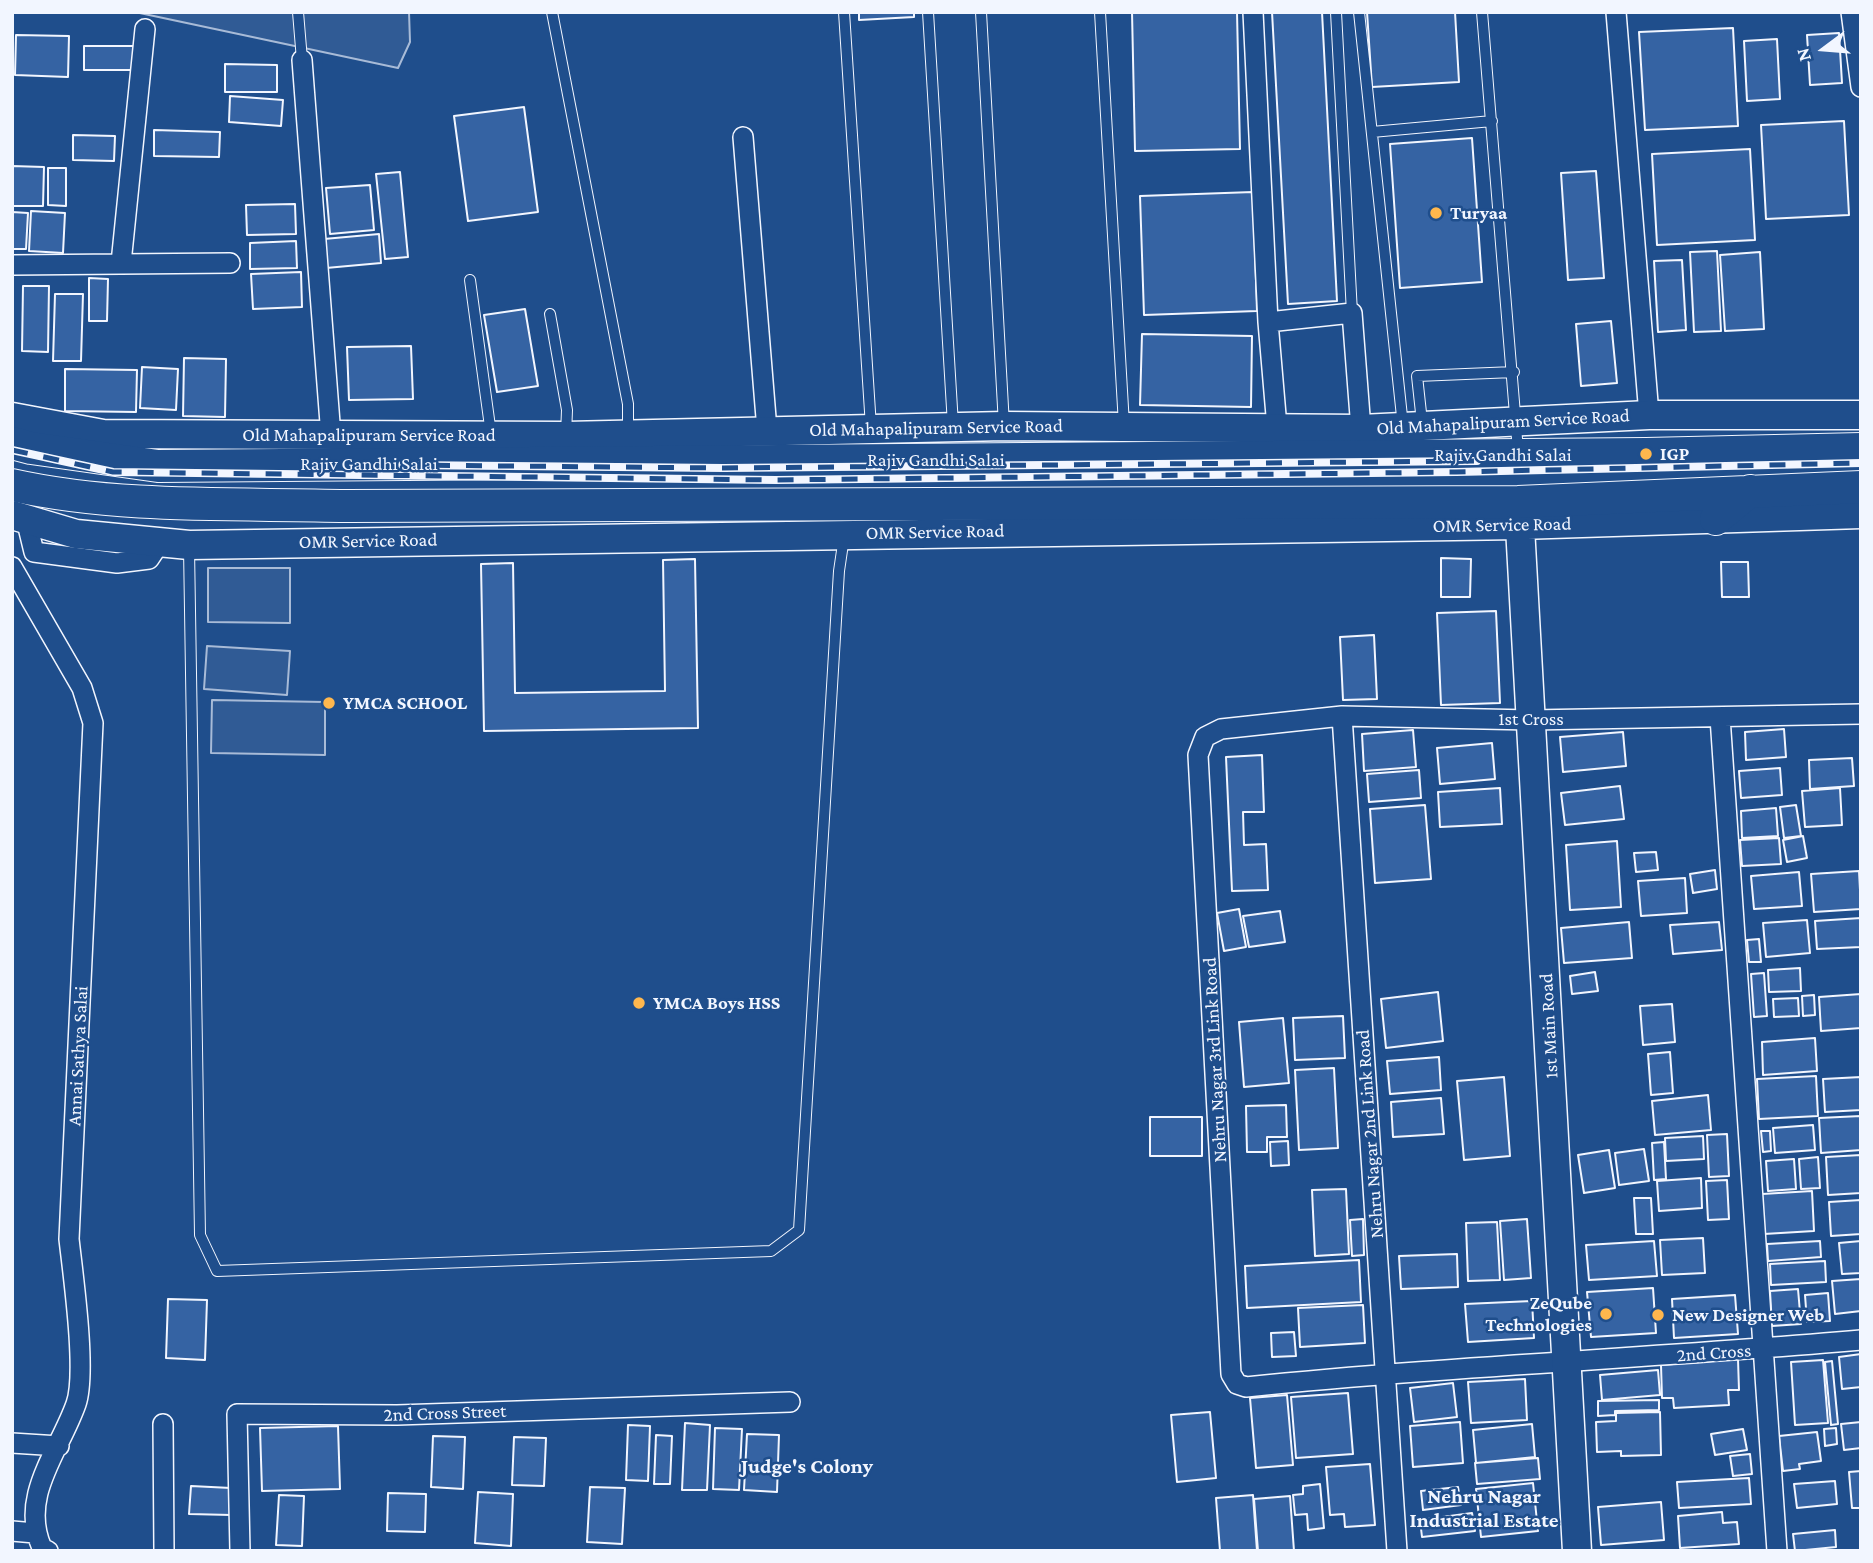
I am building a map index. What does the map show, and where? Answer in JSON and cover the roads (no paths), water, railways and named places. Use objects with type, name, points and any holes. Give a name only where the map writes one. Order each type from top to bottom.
[{"type":"main road","name":"Rajiv Gandhi Salai","points":[[12,443],[30,448],[158,466],[725,461],[872,444],[1345,457],[1407,436],[1518,456],[1861,449]]},
{"type":"main road","points":[[1396,514],[1407,436]]},
{"type":"main road","points":[[1345,457],[1348,515]]},
{"type":"main road","points":[[724,505],[725,461]]},
{"type":"main road","points":[[12,485],[63,494],[307,505],[724,505],[1348,515],[1519,513],[1750,491],[1861,487]]},
{"type":"main road","points":[[1716,519],[1750,491]]},
{"type":"street","points":[[1253,12],[1268,322],[1277,426]]},
{"type":"street","points":[[1616,12],[1649,415]]},
{"type":"street","points":[[1851,12],[1861,87]]},
{"type":"street","points":[[121,263],[145,29]]},
{"type":"street","points":[[302,60],[331,436]]},
{"type":"street","points":[[743,136],[767,430]]},
{"type":"street","points":[[12,265],[230,263]]},
{"type":"street","points":[[1268,322],[1352,313],[1361,429]]},
{"type":"street","name":"Old Mahapalipuram Service Road","points":[[12,417],[103,434],[566,436],[767,430],[872,444],[953,429],[1004,426],[1277,426],[1361,429],[1407,436],[1518,421],[1649,415],[1861,415]]},
{"type":"street","name":"OMR Service Road","points":[[1519,513],[1716,519],[1861,514]]},
{"type":"street","name":"1st Main Road","points":[[1519,513],[1577,1551]]},
{"type":"street","name":"OMR Service Road","points":[[19,517],[76,534],[159,544],[189,544],[844,533],[1348,515]]},
{"type":"street","name":"Annai Sathya Salai","points":[[12,567],[82,688],[93,723],[69,1239],[75,1296],[78,1400],[42,1480],[33,1510],[35,1533]]},
{"type":"street","name":"1st Cross","points":[[1205,737],[1221,729],[1342,716],[1531,720],[1861,714]]},
{"type":"street","name":"Nehru Nagar 2nd Link Road","points":[[1342,716],[1397,1551]]},
{"type":"street","points":[[1720,717],[1777,1551]]},
{"type":"street","name":"Nehru Nagar 3rd Link Road","points":[[1205,737],[1198,755],[1231,1374],[1237,1384],[1245,1387],[1386,1373]]},
{"type":"street","name":"2nd Cross","points":[[1386,1373],[1567,1363],[1861,1340]]},
{"type":"street","name":"2nd Cross Street","points":[[240,1551],[237,1414],[397,1415],[790,1402]]},
{"type":"street","points":[[163,1424],[163,1551]]},
{"type":"street","points":[[12,1443],[59,1446]]},
{"type":"street","points":[[12,1531],[35,1533],[42,1548],[48,1551]]},
{"type":"lane","points":[[298,12],[302,60]]},
{"type":"lane","points":[[552,12],[628,404],[628,434]]},
{"type":"lane","points":[[844,12],[872,444]]},
{"type":"lane","points":[[928,12],[953,429]]},
{"type":"lane","points":[[981,12],[1004,426]]},
{"type":"lane","points":[[1100,12],[1124,426]]},
{"type":"lane","points":[[1336,12],[1352,313]]},
{"type":"lane","points":[[1359,12],[1397,377],[1407,436]]},
{"type":"lane","points":[[1482,12],[1518,421],[1518,456]]},
{"type":"lane","points":[[1372,132],[1492,121]]},
{"type":"lane","points":[[470,280],[491,435]]},
{"type":"lane","points":[[550,314],[567,410],[566,436]]},
{"type":"lane","points":[[1397,377],[1514,372]]},
{"type":"lane","points":[[1407,436],[1417,376]]},
{"type":"lane","points":[[189,544],[200,1235],[217,1271],[771,1251],[799,1230],[838,571],[844,533]]},
{"type":"railway","points":[[12,450],[113,472],[776,480],[1456,472],[1861,463]]},
{"type":"railway","points":[[402,465],[724,468],[1477,461]]},
{"type":"place","name":"Turyaa","points":[[1436,213]]},
{"type":"place","name":"IGP","points":[[1646,454]]},
{"type":"place","name":"YMCA SCHOOL","points":[[329,703]]},
{"type":"place","name":"YMCA Boys HSS","points":[[639,1003]]},
{"type":"place","name":"ZeQube Technologies","points":[[1606,1314]]},
{"type":"place","name":"New Designer Web","points":[[1658,1315]]},
{"type":"district","name":"Judge's Colony","points":[[807,1467]]},
{"type":"district","name":"Nehru Nagar Industrial Estate","points":[[1484,1509]]}]
